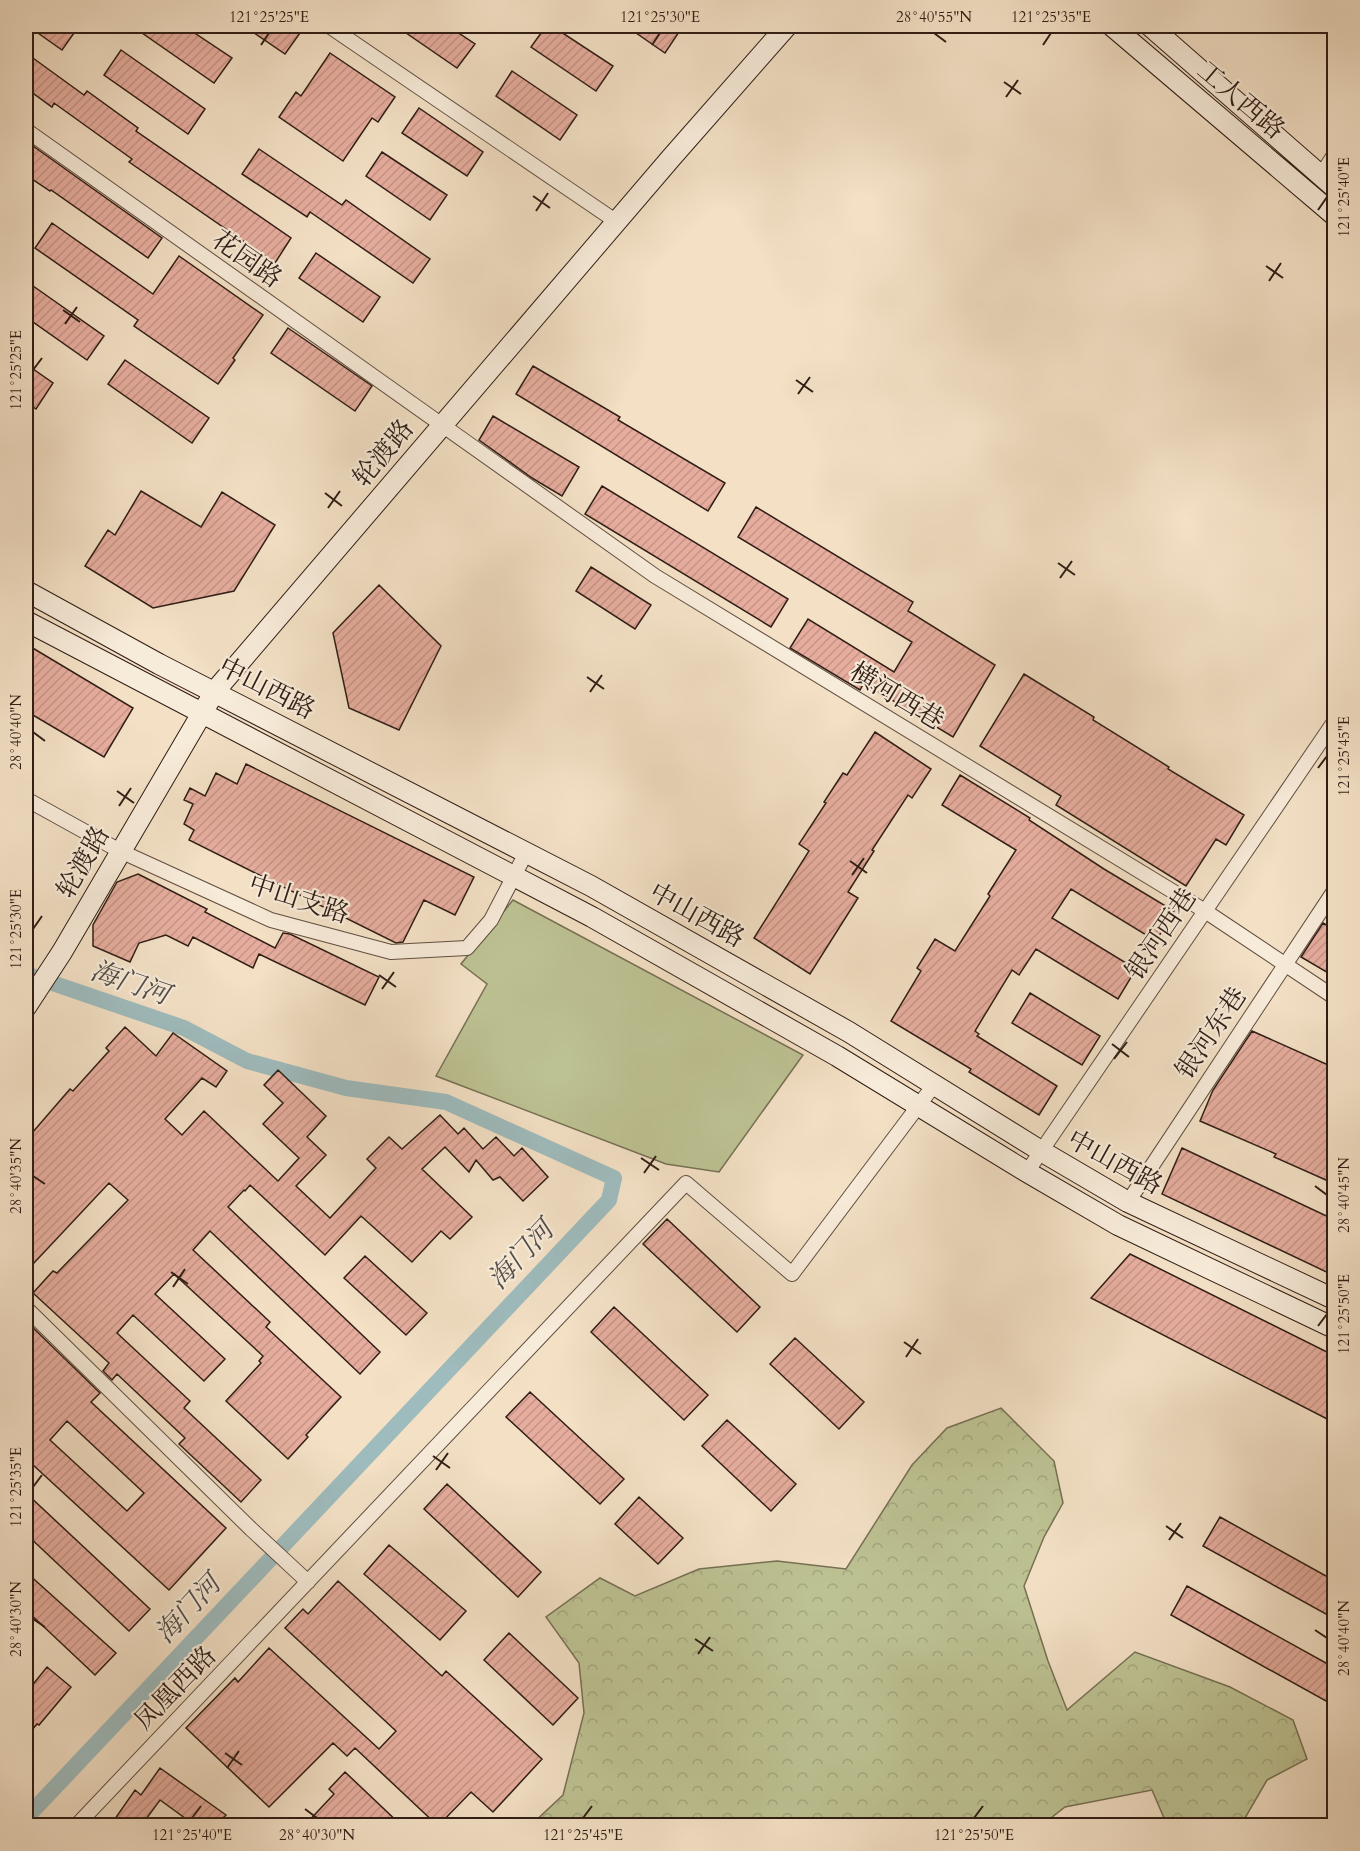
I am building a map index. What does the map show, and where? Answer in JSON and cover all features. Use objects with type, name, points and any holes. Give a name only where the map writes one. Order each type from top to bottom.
[{"type":"main road","name":"轮渡路","points":[[28,1003],[62,952],[215,691],[616,222],[787,26]]},
{"type":"main road","name":"工人西路","points":[[1112,26],[1335,215]]},
{"type":"main road","name":"工人西路","points":[[1150,26],[1328,181]]},
{"type":"main road","name":"中山西路","points":[[26,591],[159,664],[591,886],[849,1032],[1128,1203],[1335,1299]]},
{"type":"main road","name":"中山西路","points":[[26,621],[592,917],[837,1056],[1118,1225],[1335,1328]]},
{"type":"street","points":[[329,26],[616,222]]},
{"type":"street","name":"花园路","points":[[26,130],[441,426]]},
{"type":"street","points":[[1328,181],[1335,155]]},
{"type":"street","name":"横河西巷","points":[[441,426],[655,576],[1205,911],[1335,997]]},
{"type":"street","name":"银河西巷","points":[[1027,1172],[1335,722]]},
{"type":"street","name":"中山支路","points":[[26,799],[120,851],[271,920],[391,952],[467,948],[491,920],[526,853]]},
{"type":"street","name":"银河东巷","points":[[1128,1203],[1335,891]]},
{"type":"street","points":[[918,1105],[934,1085]]},
{"type":"street","name":"凤凰西路","points":[[76,1826],[305,1579],[686,1183],[792,1274],[918,1105]]},
{"type":"street","points":[[26,1308],[305,1579]]},
{"type":"green space","points":[[513,900],[803,1055],[719,1172],[666,1164],[436,1076],[487,984],[461,964]]},
{"type":"green space","points":[[1001,1408],[1054,1461],[1063,1503],[1044,1537],[1024,1586],[1048,1661],[1067,1710],[1135,1652],[1230,1687],[1293,1720],[1307,1759],[1267,1780],[1241,1825],[1167,1825],[1152,1790],[1065,1807],[1042,1825],[531,1825],[563,1795],[584,1713],[579,1663],[546,1617],[600,1578],[635,1596],[699,1569],[777,1561],[846,1569],[912,1465],[947,1428]]},
{"type":"building","points":[[28,26],[79,26],[62,50]]},
{"type":"building","points":[[132,26],[184,26],[232,58],[214,83]]},
{"type":"building","points":[[244,26],[305,26],[285,54]]},
{"type":"building","points":[[396,26],[448,26],[475,44],[457,68]]},
{"type":"building","points":[[546,26],[552,26],[613,66],[596,91],[531,47]]},
{"type":"building","points":[[626,26],[683,26],[665,53]]},
{"type":"building","points":[[121,50],[205,109],[188,134],[104,75]]},
{"type":"building","points":[[26,53],[84,95],[87,91],[138,128],[136,131],[291,238],[275,263],[129,162],[132,159],[54,103],[52,107],[26,88]]},
{"type":"building","points":[[330,53],[395,97],[378,122],[372,118],[343,161],[279,117],[296,92],[301,96]]},
{"type":"building","points":[[512,71],[577,115],[560,140],[496,96]]},
{"type":"building","points":[[419,108],[483,152],[467,176],[402,133]]},
{"type":"building","points":[[26,141],[162,238],[148,258],[26,175]]},
{"type":"building","points":[[259,149],[342,205],[346,200],[430,259],[413,283],[310,212],[307,217],[242,174]]},
{"type":"building","points":[[382,152],[447,195],[430,220],[366,176]]},
{"type":"building","points":[[52,223],[153,294],[179,256],[263,315],[218,384],[134,326],[138,320],[35,248]]},
{"type":"building","points":[[316,253],[380,297],[363,322],[299,278]]},
{"type":"building","points":[[26,281],[104,336],[87,360],[26,317]]},
{"type":"building","points":[[288,328],[372,386],[355,411],[271,353]]},
{"type":"building","points":[[125,360],[209,418],[192,443],[108,384]]},
{"type":"building","points":[[26,364],[53,383],[36,409],[26,402]]},
{"type":"building","points":[[533,366],[620,417],[618,420],[725,483],[708,511],[516,394]]},
{"type":"building","points":[[493,416],[579,467],[562,496],[532,478],[479,440]]},
{"type":"building","points":[[602,486],[788,599],[771,627],[585,514]]},
{"type":"building","points":[[141,491],[201,527],[222,492],[275,525],[234,591],[153,608],[85,566],[108,530],[115,535]]},
{"type":"building","points":[[756,507],[913,602],[908,611],[995,665],[953,737],[864,683],[860,690],[790,648],[808,619],[894,672],[912,642],[738,537]]},
{"type":"building","points":[[591,567],[651,605],[635,629],[576,591]]},
{"type":"building","points":[[379,585],[441,646],[399,730],[349,708],[333,633]]},
{"type":"building","points":[[26,644],[133,708],[104,757],[26,711]]},
{"type":"building","points":[[1024,674],[1094,717],[1093,720],[1169,767],[1168,769],[1244,815],[1226,845],[1216,839],[1186,886],[1056,805],[1061,796],[980,746]]},
{"type":"building","points":[[875,732],[931,769],[912,798],[908,795],[872,850],[874,851],[848,892],[858,898],[810,974],[754,938],[809,851],[799,844],[843,773],[847,775]]},
{"type":"building","points":[[246,764],[474,877],[455,915],[424,900],[403,942],[396,943],[189,840],[194,830],[184,824],[193,804],[184,800],[190,788],[205,796],[216,773],[237,784]]},
{"type":"building","points":[[960,775],[1030,818],[1029,820],[1104,869],[1174,911],[1156,941],[1071,889],[1052,918],[1136,969],[1118,999],[1036,949],[1019,975],[1012,970],[975,1031],[979,1034],[977,1036],[1057,1086],[1039,1115],[969,1072],[971,1069],[891,1021],[921,971],[917,968],[935,939],[955,951],[1016,850],[942,805]]},
{"type":"building","points":[[138,874],[207,909],[205,912],[275,948],[283,933],[290,934],[379,977],[365,1005],[259,954],[253,968],[193,937],[188,946],[166,935],[139,943],[130,962],[93,946],[93,925],[117,882]]},
{"type":"building","points":[[1323,923],[1335,930],[1335,977],[1301,957]]},
{"type":"building","points":[[1030,993],[1100,1036],[1082,1065],[1012,1023]]},
{"type":"building","points":[[125,1027],[156,1056],[173,1033],[227,1071],[216,1087],[202,1078],[165,1119],[182,1135],[204,1111],[278,1181],[299,1158],[263,1124],[283,1103],[264,1085],[278,1070],[326,1116],[307,1137],[326,1155],[296,1186],[330,1218],[376,1168],[367,1159],[389,1137],[402,1149],[440,1115],[458,1134],[464,1128],[483,1149],[496,1137],[514,1156],[522,1148],[548,1177],[523,1201],[500,1177],[493,1180],[476,1160],[469,1172],[445,1147],[422,1169],[472,1217],[450,1239],[441,1231],[412,1262],[361,1216],[325,1255],[250,1185],[244,1190],[228,1207],[380,1352],[360,1374],[210,1231],[193,1250],[270,1322],[266,1327],[341,1397],[306,1435],[308,1437],[288,1459],[226,1401],[261,1363],[259,1361],[263,1356],[174,1274],[155,1294],[225,1359],[204,1381],[133,1315],[117,1333],[190,1401],[184,1408],[261,1480],[241,1502],[179,1444],[185,1438],[117,1374],[112,1380],[103,1371],[109,1363],[33,1293],[53,1271],[57,1273],[128,1200],[109,1183],[34,1263],[26,1255],[26,1140],[70,1089],[73,1091],[109,1051],[106,1048]]},
{"type":"building","points":[[1252,1031],[1335,1068],[1335,1184],[1274,1157],[1276,1154],[1200,1121],[1213,1090]]},
{"type":"building","points":[[1182,1148],[1335,1220],[1335,1276],[1162,1194]]},
{"type":"building","points":[[667,1219],[760,1307],[737,1332],[643,1244]]},
{"type":"building","points":[[1130,1254],[1335,1356],[1335,1423],[1091,1298]]},
{"type":"building","points":[[365,1256],[427,1313],[406,1335],[344,1278]]},
{"type":"building","points":[[614,1307],[708,1395],[684,1420],[591,1332]]},
{"type":"building","points":[[26,1321],[100,1393],[91,1402],[226,1528],[169,1590],[32,1464],[26,1471]],"holes":[[[67,1421],[144,1493],[127,1511],[50,1440]]]},
{"type":"building","points":[[795,1338],[864,1402],[839,1429],[770,1364]]},
{"type":"building","points":[[530,1392],[624,1479],[600,1504],[506,1417]]},
{"type":"building","points":[[727,1420],[796,1484],[771,1511],[702,1446]]},
{"type":"building","points":[[447,1484],[541,1572],[518,1597],[424,1509]]},
{"type":"building","points":[[26,1493],[150,1609],[129,1631],[26,1534]]},
{"type":"building","points":[[639,1497],[683,1538],[658,1564],[615,1524]]},
{"type":"building","points":[[1220,1517],[1335,1581],[1335,1619],[1203,1546]]},
{"type":"building","points":[[389,1545],[466,1611],[440,1640],[364,1574]]},
{"type":"building","points":[[26,1572],[116,1653],[95,1675],[26,1610]]},
{"type":"building","points":[[338,1581],[442,1676],[446,1671],[542,1759],[493,1812],[471,1792],[438,1826],[355,1748],[347,1756],[333,1743],[269,1807],[186,1728],[235,1678],[238,1682],[269,1648],[379,1749],[396,1731],[285,1628],[303,1609],[308,1614]]},
{"type":"building","points":[[1187,1586],[1335,1668],[1335,1706],[1171,1615]]},
{"type":"building","points":[[509,1633],[578,1698],[553,1725],[484,1660]]},
{"type":"building","points":[[47,1667],[71,1687],[26,1737],[26,1693]]},
{"type":"building","points":[[160,1768],[226,1815],[224,1817],[236,1826],[196,1826],[160,1800],[141,1826],[110,1826],[135,1790],[141,1795]]},
{"type":"building","points":[[345,1772],[402,1826],[304,1826],[334,1794],[329,1789]]},
{"type":"waterway","name":"海门河","points":[[26,974],[184,1028],[247,1061],[346,1088],[446,1102],[614,1178],[609,1200],[26,1818]]}]
